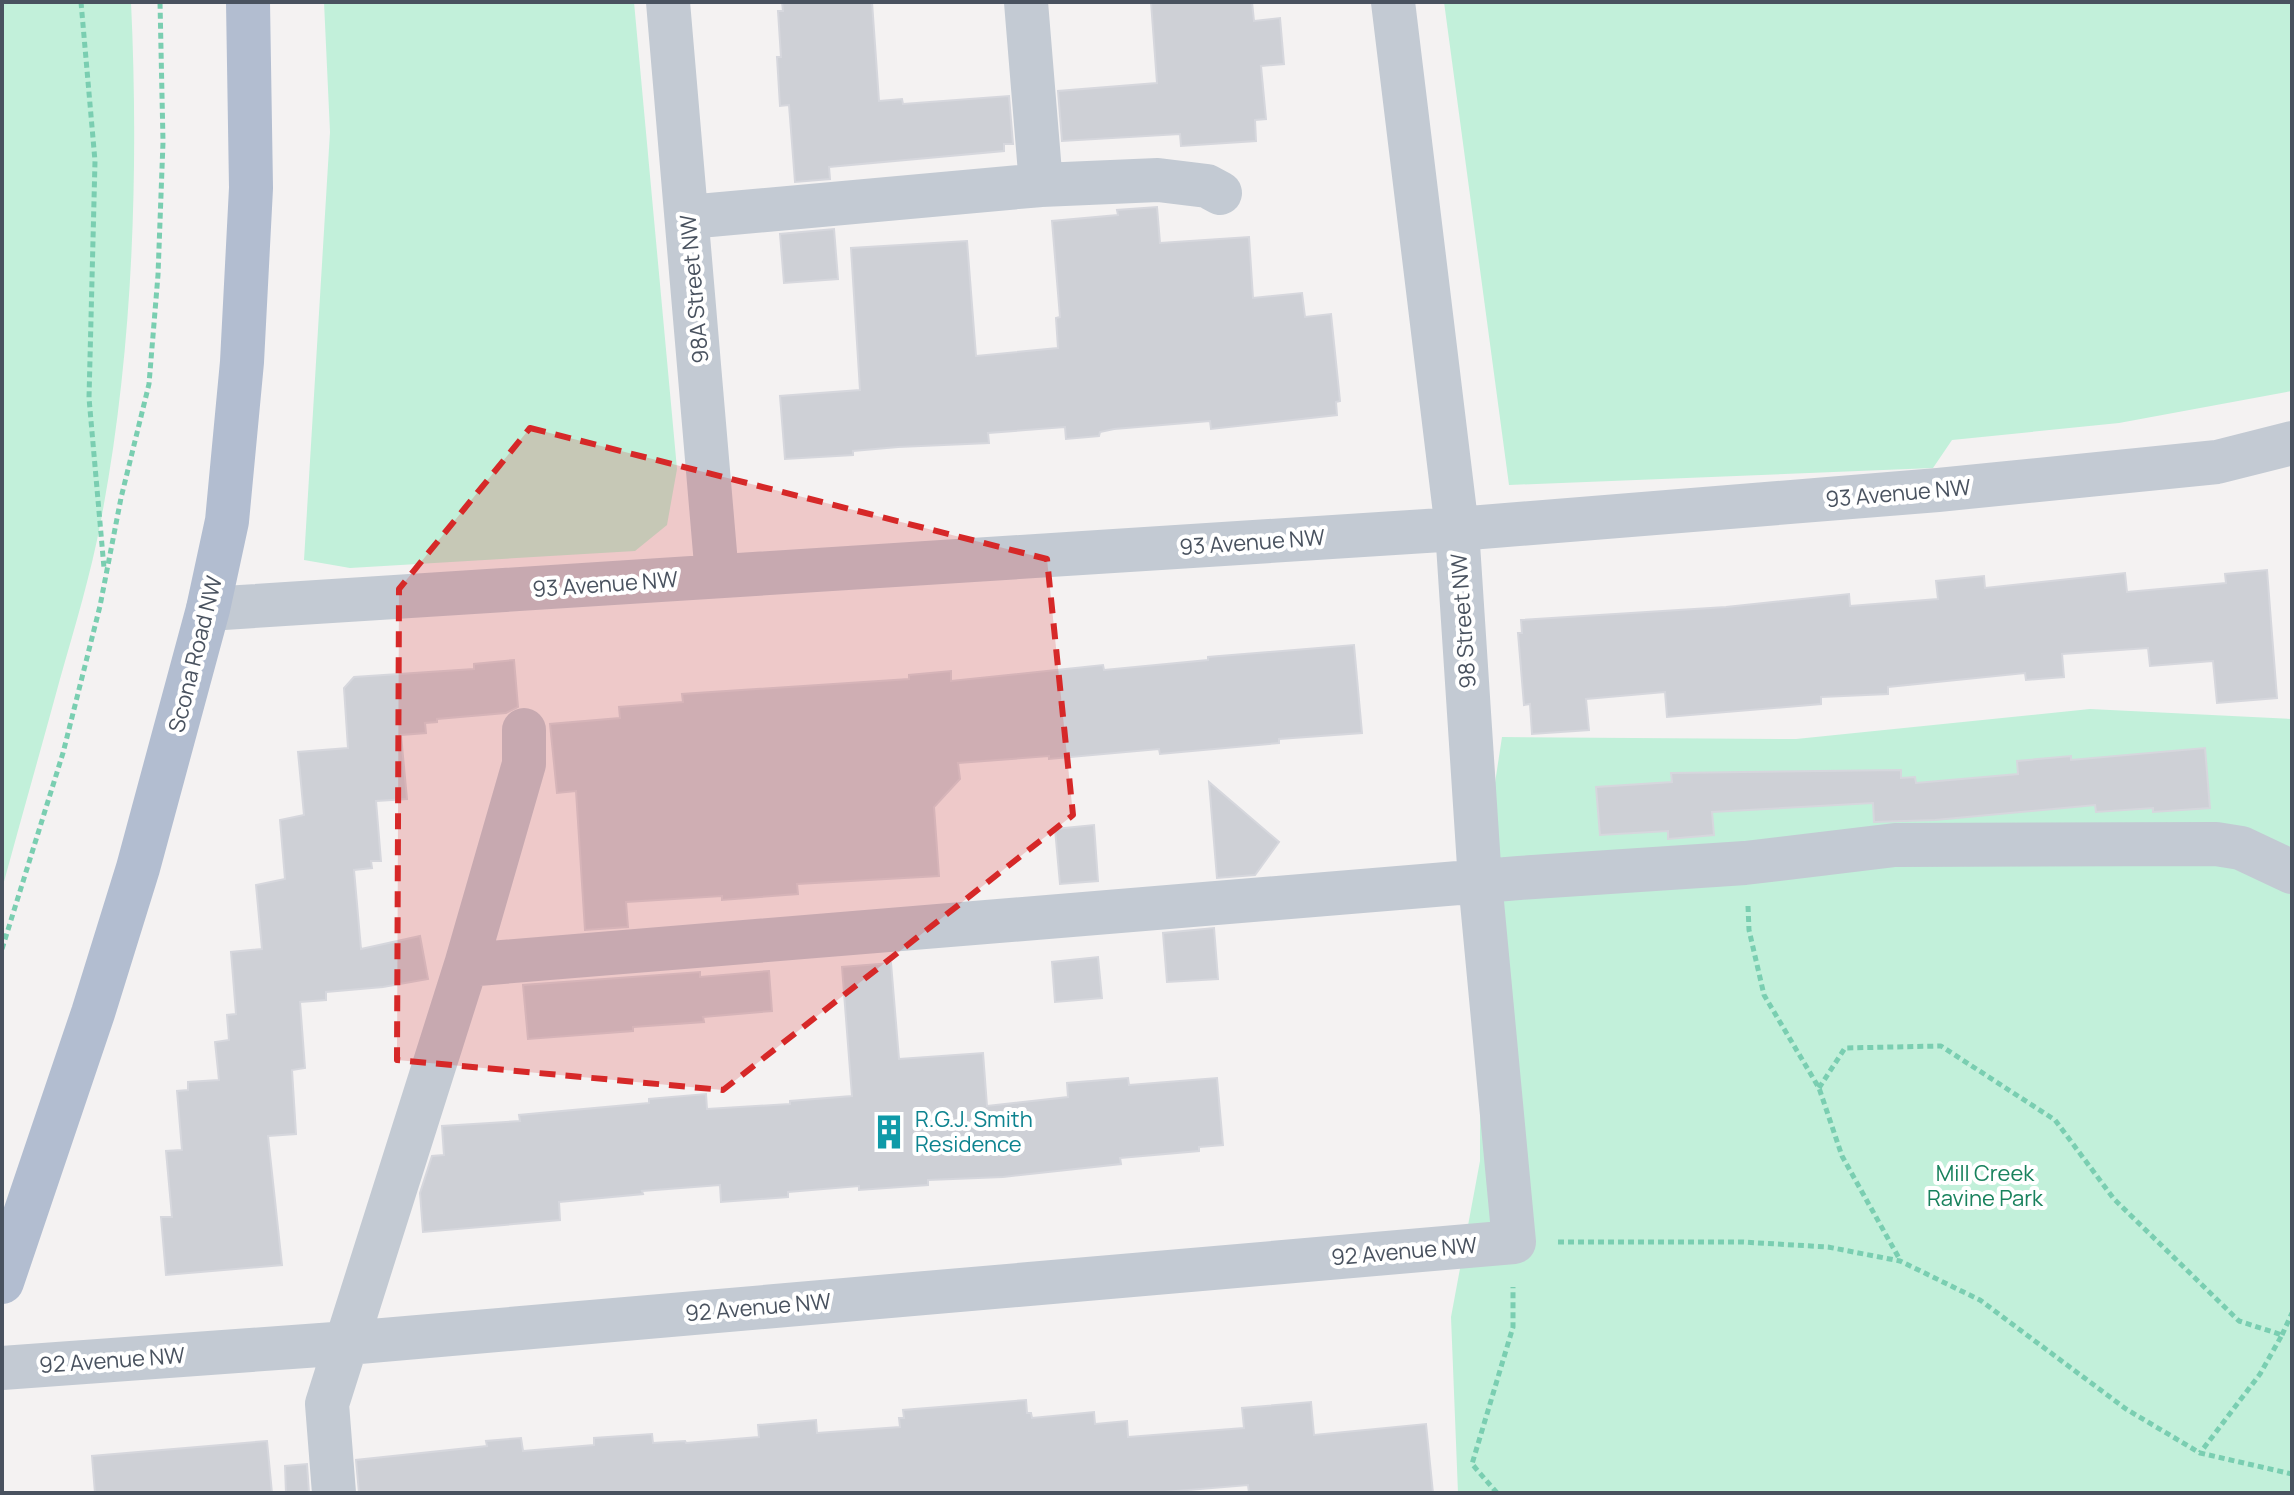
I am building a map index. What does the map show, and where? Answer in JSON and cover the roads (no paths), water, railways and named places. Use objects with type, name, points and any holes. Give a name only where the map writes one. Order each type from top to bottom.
[{"type":"main road","name":"Scona Road NW","points":[[2,1282],[93,1013],[138,868],[208,609],[227,521],[242,362],[251,188],[248,2]]},
{"type":"street","name":"98A Street NW","points":[[668,2],[717,576]]},
{"type":"street","points":[[1026,2],[1041,185]]},
{"type":"street","name":"98 Street NW","points":[[1393,2],[1457,529],[1480,881],[1514,1242]]},
{"type":"street","points":[[688,217],[1041,185],[1158,180],[1207,186],[1220,193]]},
{"type":"street","name":"93 Avenue NW","points":[[208,609],[1457,529],[1938,490],[2217,462],[2292,443]]},
{"type":"street","points":[[334,1493],[327,1404],[466,965],[524,764],[524,730]]},
{"type":"street","points":[[466,965],[1480,881],[1745,863],[1895,845],[2216,844],[2241,848],[2292,872]]},
{"type":"street","name":"92 Avenue NW","points":[[2,1368],[348,1343],[1514,1242]]},
{"type":"place","name":"R.G.J. Smith Residence","points":[[889,1132]]},
{"type":"park label","name":"Mill Creek Ravine Park","points":[[1985,1186]]}]
